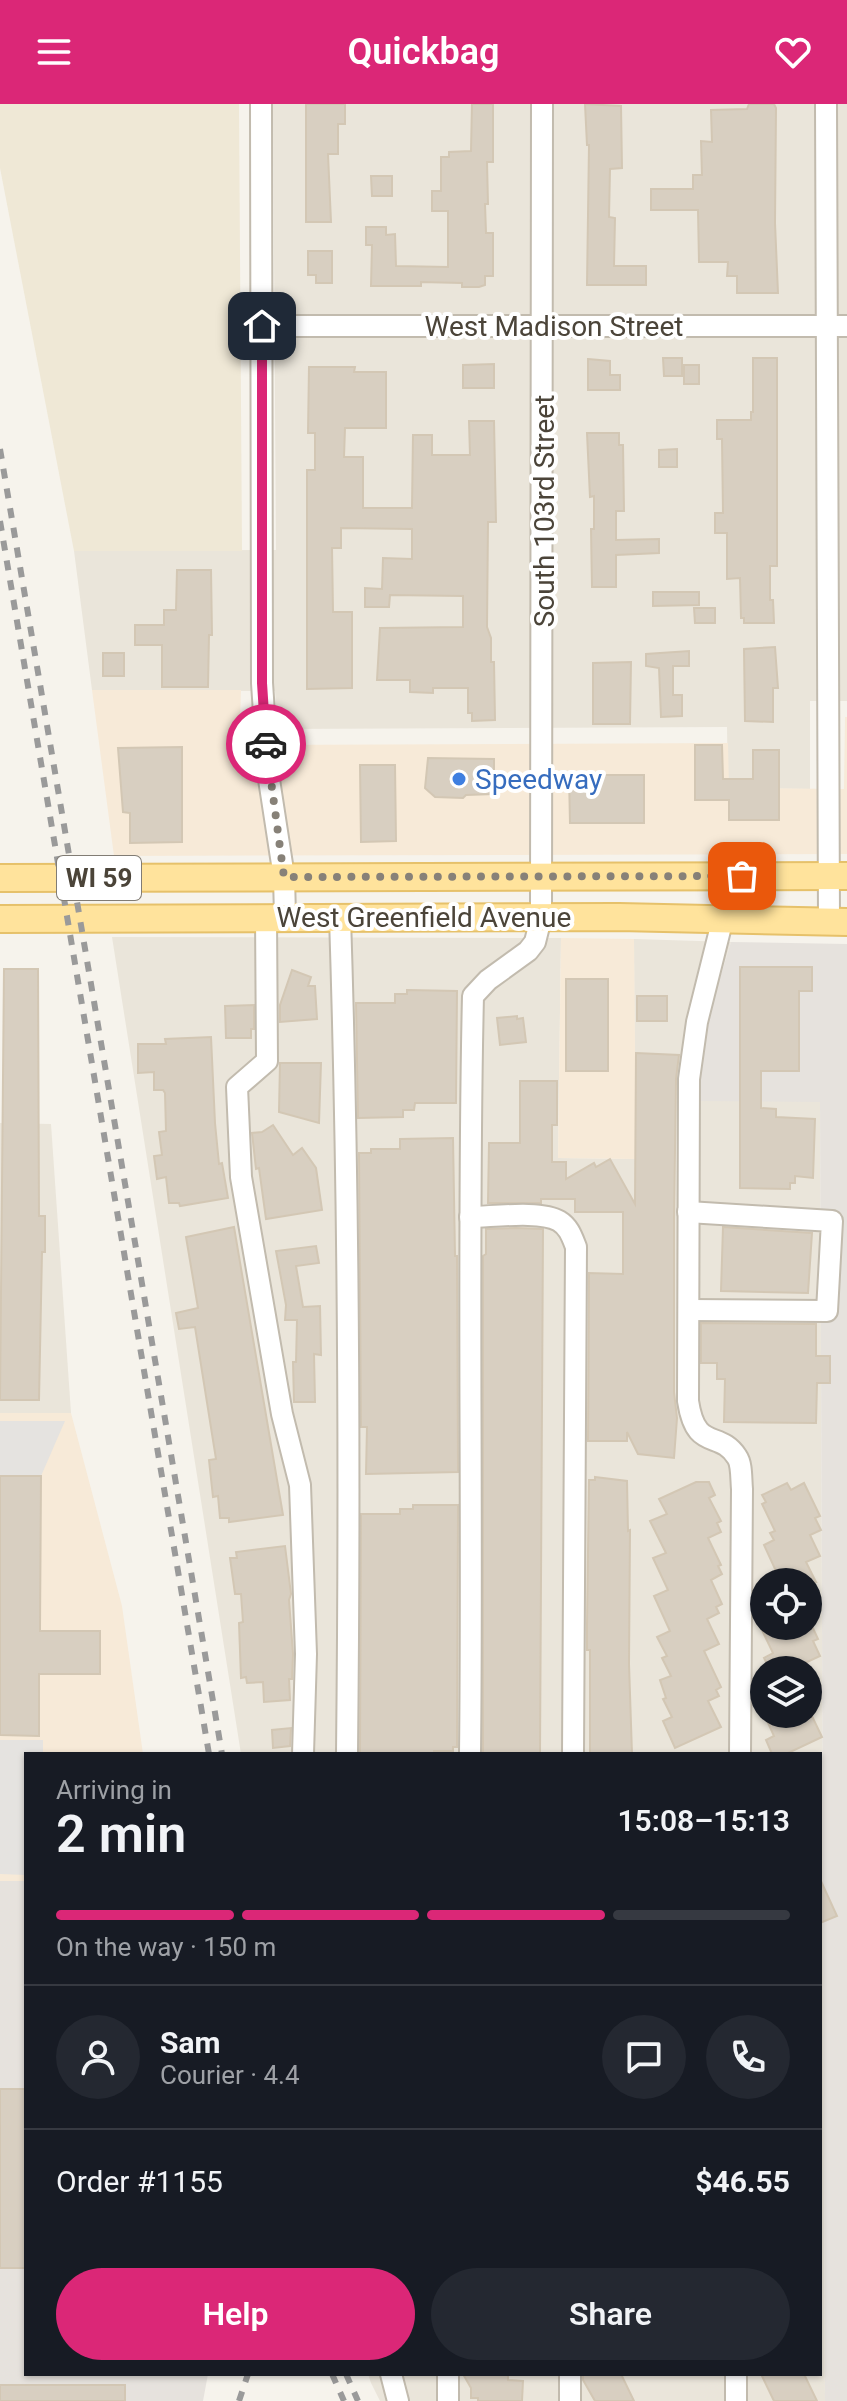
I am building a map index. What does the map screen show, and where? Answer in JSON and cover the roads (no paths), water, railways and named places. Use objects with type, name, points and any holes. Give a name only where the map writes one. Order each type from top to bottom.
[{"type":"main road","name":"West Greenfield Avenue","points":[[0,878],[838,876]]},
{"type":"main road","name":"West Greenfield Avenue","points":[[0,919],[275,916],[723,918],[838,922]]},
{"type":"street","points":[[261,104],[262,683],[268,773],[284,877],[275,916],[267,1061],[237,1087],[241,1177],[282,1414],[300,1485],[306,1654],[303,1752]]},
{"type":"street","name":"South 103rd Street","points":[[541,918],[542,104]]},
{"type":"street","points":[[826,104],[837,326],[838,922]]},
{"type":"street","name":"West Madison Street","points":[[262,326],[837,326]]},
{"type":"street","points":[[340,917],[347,1193],[347,1752]]},
{"type":"street","points":[[470,1752],[473,996],[488,980],[528,951],[535,942],[541,918]]},
{"type":"street","points":[[723,918],[697,1022],[689,1079],[688,1401],[697,1430],[710,1440],[726,1445],[739,1458],[742,1489],[740,1752]]},
{"type":"street","points":[[688,1212],[832,1221],[827,1311],[689,1310]]},
{"type":"street","points":[[470,1217],[544,1216],[558,1220],[571,1232],[576,1247],[573,1752]]},
{"type":"street","points":[[392,2376],[398,2401]]},
{"type":"street","points":[[448,2376],[448,2401]]},
{"type":"street","points":[[570,2376],[570,2401]]},
{"type":"street","points":[[736,2376],[736,2401]]},
{"type":"railway","points":[[0,449],[222,1752]]},
{"type":"railway","points":[[0,521],[209,1752]]},
{"type":"railway","points":[[239,2401],[247,2376]]},
{"type":"railway","points":[[333,2376],[344,2401]]},
{"type":"railway","points":[[347,2376],[358,2401]]},
{"type":"place","name":"Speedway","points":[[459,779]]}]
